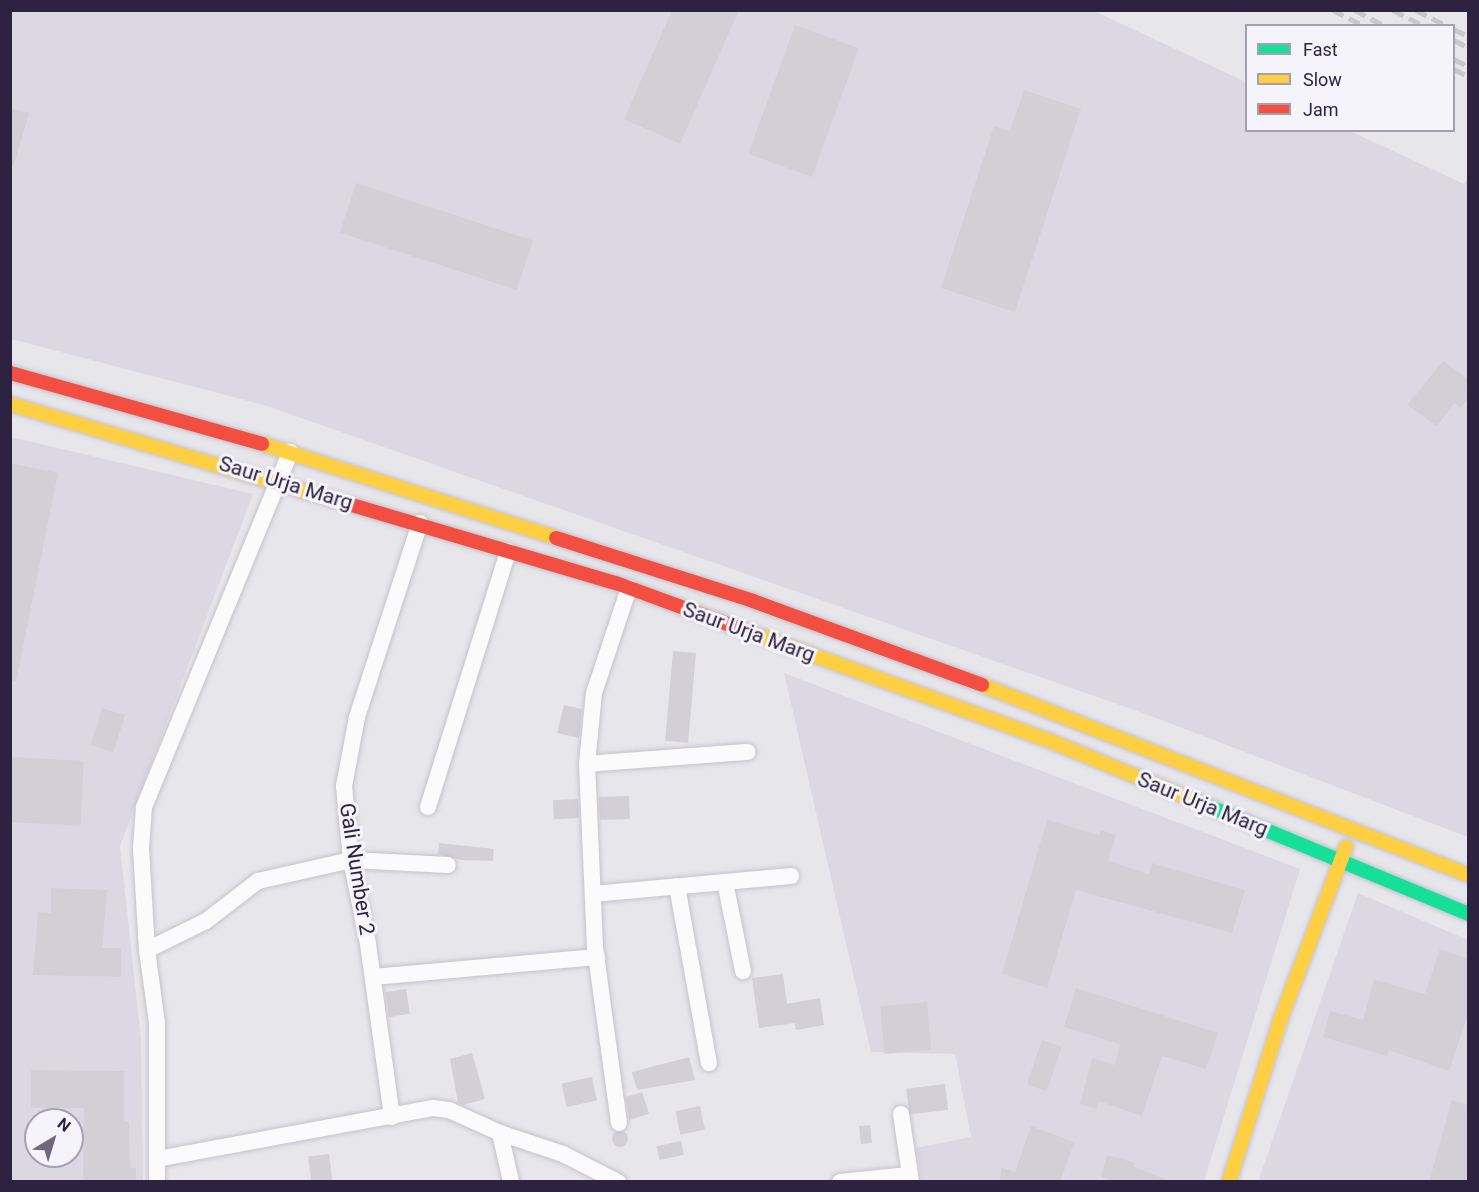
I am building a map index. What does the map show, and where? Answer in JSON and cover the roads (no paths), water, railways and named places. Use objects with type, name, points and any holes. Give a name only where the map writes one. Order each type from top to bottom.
[{"type":"street","name":"Saur Urja Marg","points":[[10,373],[291,452],[624,557],[806,620],[1064,715],[1468,875]]},
{"type":"street","name":"Saur Urja Marg","points":[[10,404],[420,523],[629,588],[1050,741],[1468,914]]},
{"type":"street","points":[[157,1182],[157,1023],[147,950],[141,848],[144,807],[291,452]]},
{"type":"street","name":"Gali Number 2","points":[[392,1117],[373,977],[351,860],[346,764],[420,523]]},
{"type":"street","points":[[428,807],[508,551]]},
{"type":"street","points":[[619,1123],[597,957],[587,764],[594,693],[629,588]]},
{"type":"street","points":[[797,649],[806,620]]},
{"type":"street","points":[[587,764],[748,752]]},
{"type":"street","points":[[1229,1182],[1281,1018],[1352,830]]},
{"type":"street","points":[[147,950],[206,921],[258,881],[351,860],[448,865]]},
{"type":"street","points":[[593,894],[791,876]]},
{"type":"street","points":[[725,882],[743,971]]},
{"type":"street","points":[[677,886],[710,1063]]},
{"type":"street","points":[[373,977],[597,957]]},
{"type":"street","points":[[157,1159],[433,1108],[449,1110],[500,1133],[563,1154],[618,1182]]},
{"type":"street","points":[[840,1182],[910,1178],[901,1114]]},
{"type":"street","points":[[500,1133],[511,1182]]},
{"type":"railway","points":[[1333,10],[1360,24]]},
{"type":"railway","points":[[1355,10],[1381,24]]},
{"type":"railway","points":[[1393,10],[1420,24]]},
{"type":"railway","points":[[1416,10],[1443,24]]},
{"type":"railway","points":[[1455,30],[1468,36]]},
{"type":"railway","points":[[1455,40],[1468,47]]},
{"type":"railway","points":[[1455,60],[1468,66]]},
{"type":"railway","points":[[1455,70],[1468,76]]}]
